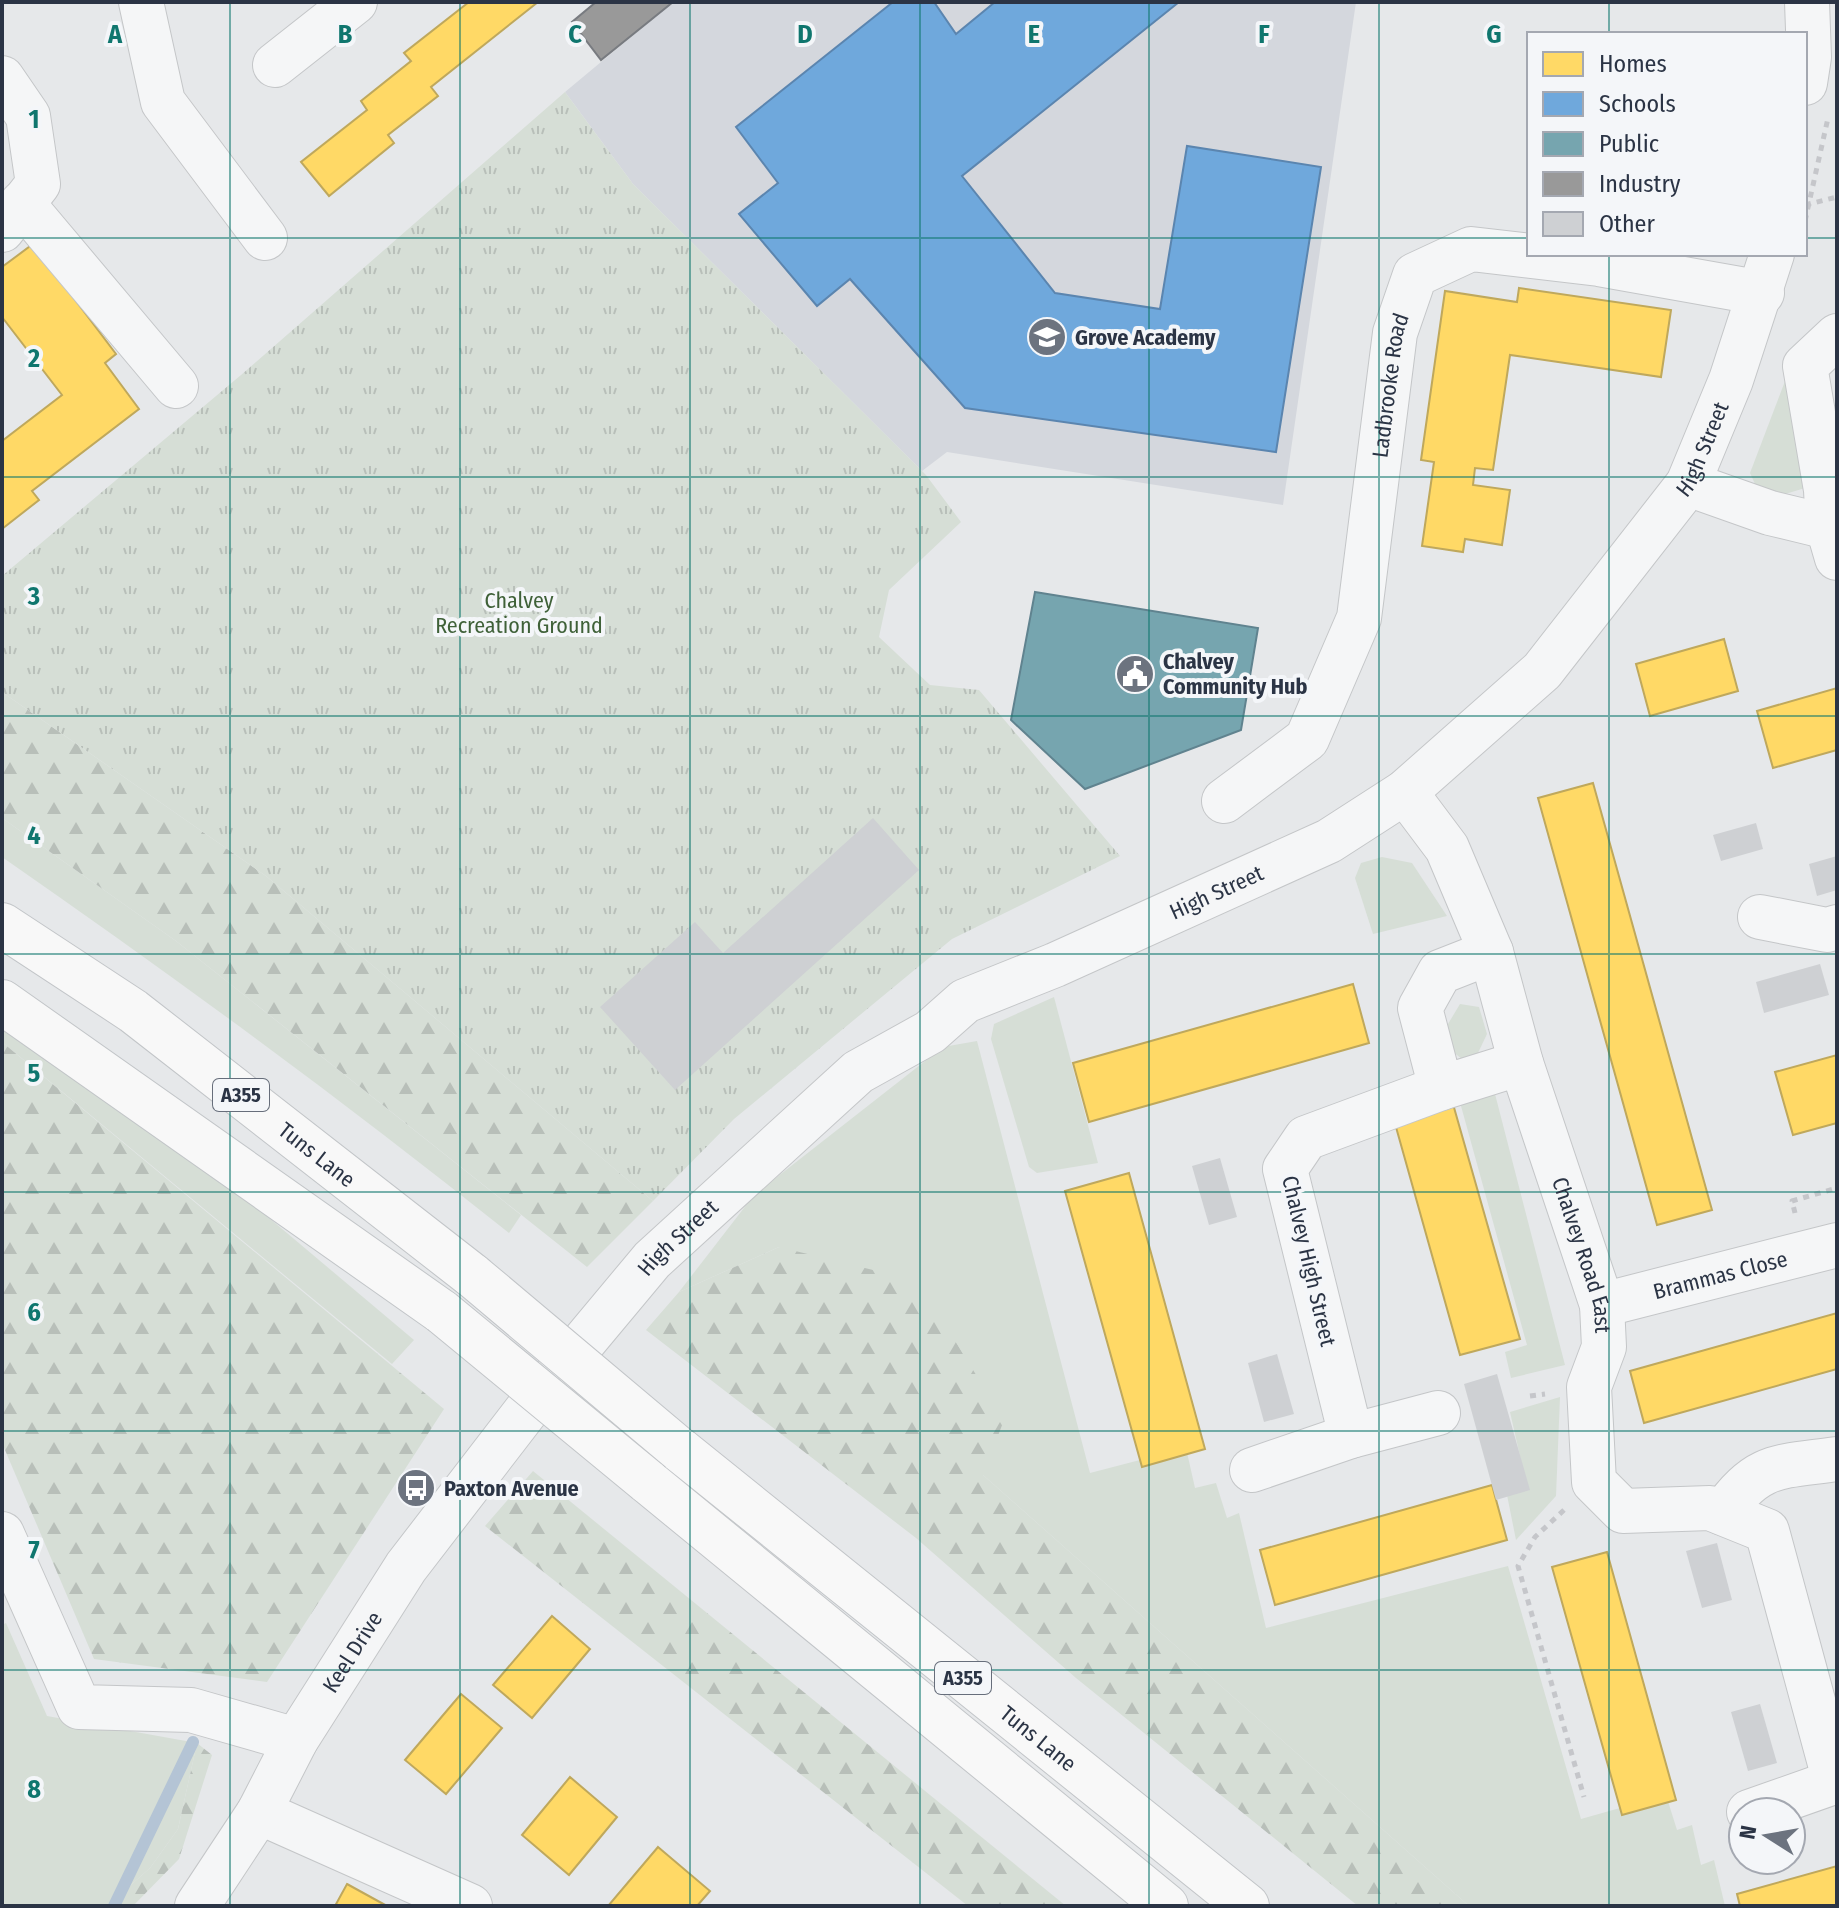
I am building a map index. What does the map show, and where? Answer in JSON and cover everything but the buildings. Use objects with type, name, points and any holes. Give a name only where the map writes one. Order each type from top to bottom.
[{"type":"main road","name":"Tuns Lane","points":[[2,925],[133,1011],[473,1276],[680,1450],[1247,1906]]},
{"type":"main road","name":"A355","points":[[2,1002],[442,1312],[1166,1906]]},
{"type":"street","points":[[141,2],[163,102],[265,238]]},
{"type":"street","points":[[274,65],[355,2]]},
{"type":"street","points":[[1807,2],[1807,70]]},
{"type":"street","points":[[2,78],[28,116],[38,184],[12,217],[176,386]]},
{"type":"street","name":"Ladbrooke Road","points":[[1224,801],[1307,739],[1359,618],[1395,333],[1415,275],[1471,249],[1527,256]]},
{"type":"street","name":"Ladbrooke Road","points":[[1531,256],[1599,264],[1767,273]]},
{"type":"street","name":"High Street","points":[[526,1411],[652,1260],[858,1072],[930,1032],[965,1001],[1055,965],[1329,841],[1405,792],[1542,671],[1688,484],[1727,391],[1767,273]]},
{"type":"street","points":[[1688,484],[1770,513],[1832,516],[1805,366],[1837,336]]},
{"type":"street","name":"Chalvey Road East","points":[[1405,792],[1447,848],[1491,952],[1521,1063],[1602,1305],[1604,1347],[1589,1387],[1594,1482]]},
{"type":"street","points":[[1760,917],[1827,930],[1837,927]]},
{"type":"street","points":[[1491,952],[1440,972],[1420,1008],[1441,1088],[1521,1063]]},
{"type":"street","name":"Chalvey High Street","points":[[1351,1436],[1285,1169],[1306,1138],[1441,1088]]},
{"type":"street","name":"Brammas Close","points":[[1602,1305],[1837,1245]]},
{"type":"street","name":"Keel Drive","points":[[197,1906],[259,1812],[296,1740],[406,1567],[526,1411]]},
{"type":"street","points":[[1252,1470],[1351,1436],[1438,1413]]},
{"type":"street","points":[[1723,1513],[1741,1487],[1761,1473],[1837,1459]]},
{"type":"street","points":[[1594,1482],[1623,1511],[1710,1508],[1767,1531],[1836,1781],[1794,1796]]},
{"type":"street","points":[[2,1534],[79,1707],[191,1710],[296,1740]]},
{"type":"street","points":[[259,1812],[470,1906]]},
{"type":"path","points":[[1807,204],[1837,197]]},
{"type":"path","points":[[1584,1797],[1518,1566],[1535,1537],[1594,1482]]},
{"type":"shaded area","name":"Grove Academy","points":[[673,2],[1356,2],[1283,505],[947,452],[922,471],[633,184],[565,92]]},
{"type":"green space","name":"Chalvey Recreation Ground","points":[[565,92],[633,184],[926,475],[961,522],[889,590],[879,637],[930,685],[979,690],[1120,856],[952,939],[734,1119],[653,1201],[266,876],[2,692],[2,576],[241,375]]},
{"type":"green space","points":[[1787,376],[1805,488],[1782,495],[1755,484],[1750,473]]},
{"type":"green space","points":[[2,692],[266,876],[653,1201],[587,1267],[176,941],[2,818]]},
{"type":"green space","points":[[2,818],[176,941],[521,1215],[509,1233],[259,1041],[2,857]]},
{"type":"green space","points":[[1382,857],[1412,863],[1447,916],[1373,934],[1355,878],[1361,863]]},
{"type":"green space","points":[[1054,997],[1098,1163],[1037,1173],[1029,1167],[991,1039],[994,1024]]},
{"type":"green space","points":[[1460,1004],[1479,1007],[1487,1034],[1477,1055],[1462,1059],[1447,1047],[1448,1024]]},
{"type":"green space","points":[[2,1009],[199,1159],[414,1340],[392,1364],[2,1042]]},
{"type":"green space","points":[[977,1041],[1090,1473],[1186,1448],[1195,1488],[1216,1483],[1227,1518],[1239,1513],[1266,1628],[1508,1566],[1581,1819],[1666,1795],[1677,1830],[1692,1825],[1701,1865],[1714,1860],[1725,1906],[1469,1906],[983,1475],[779,1247],[679,1292],[754,1195],[943,1047]]},
{"type":"green space","points":[[2,1042],[444,1409],[267,1682],[94,1659],[2,1443]]},
{"type":"green space","points":[[1495,1094],[1565,1365],[1511,1378],[1505,1352],[1527,1345],[1461,1106],[1463,1096]]},
{"type":"green space","points":[[779,1247],[918,1281],[1004,1420],[983,1475],[1469,1906],[1358,1906],[1076,1678],[916,1538],[646,1330],[679,1292]]},
{"type":"green space","points":[[1560,1397],[1556,1496],[1516,1540],[1507,1495],[1527,1487],[1510,1412]]},
{"type":"green space","points":[[533,1471],[1066,1906],[968,1906],[485,1526]]},
{"type":"green space","points":[[6,1623],[47,1716],[197,1743],[178,1829],[150,1868],[107,1906],[2,1906],[2,1625]]},
{"type":"green space","points":[[197,1743],[212,1755],[179,1859],[133,1906],[107,1906],[150,1868],[178,1829]]},
{"type":"waterway","points":[[114,1906],[193,1742]]},
{"type":"place","name":"Grove Academy","points":[[1047,337]]},
{"type":"place","name":"Chalvey Community Hub","points":[[1135,674]]},
{"type":"place","name":"Paxton Avenue","points":[[416,1488]]}]
